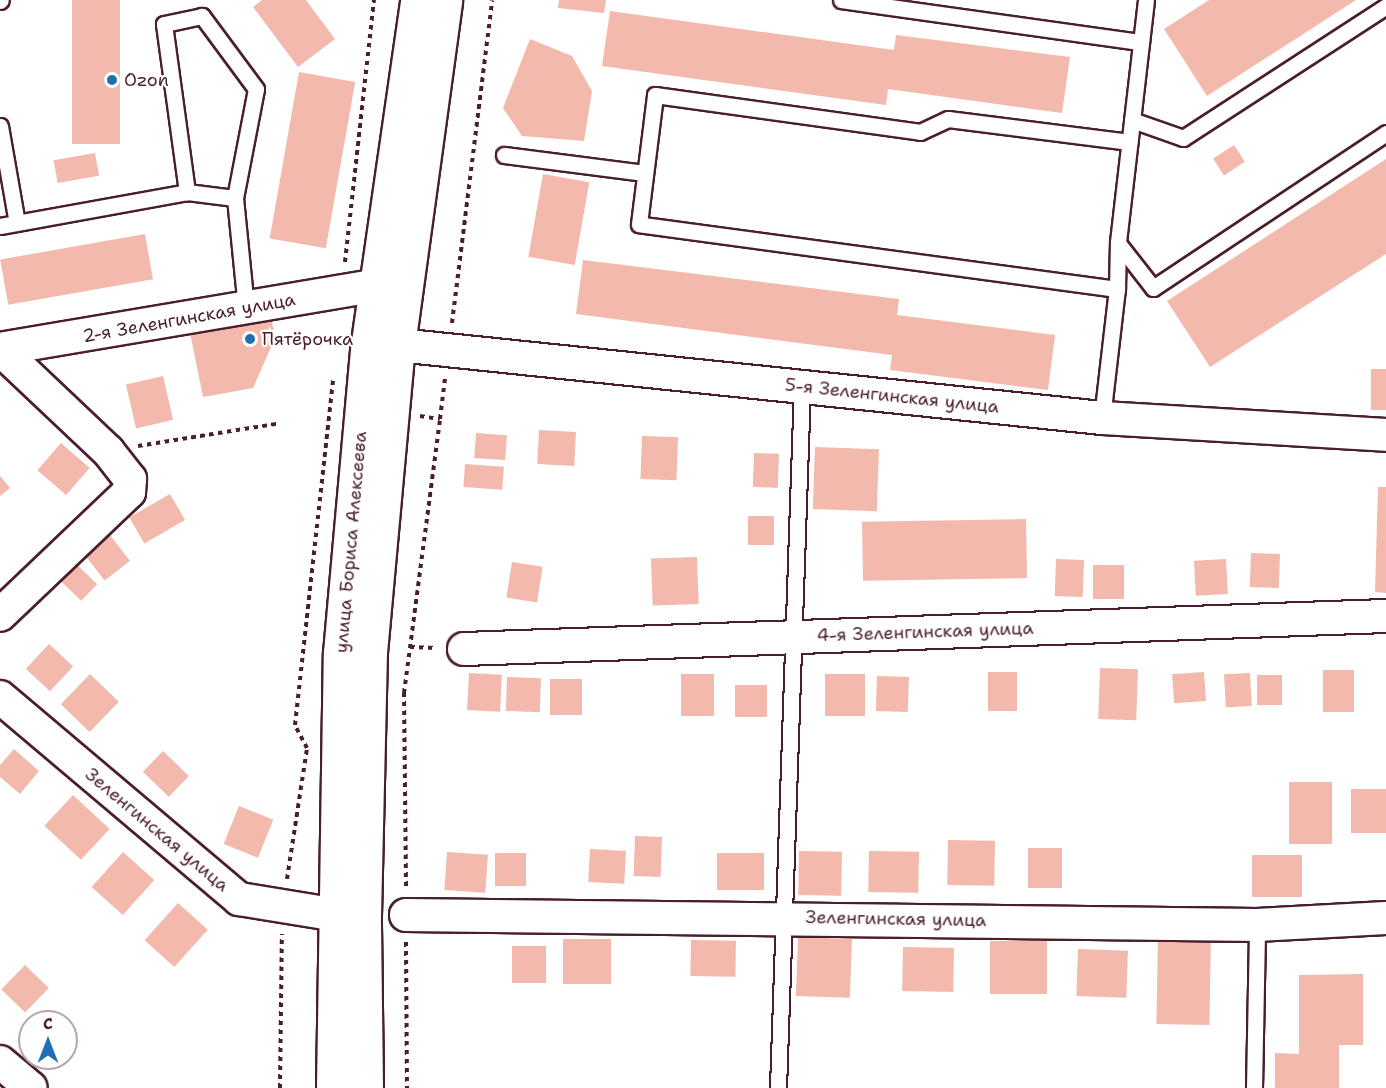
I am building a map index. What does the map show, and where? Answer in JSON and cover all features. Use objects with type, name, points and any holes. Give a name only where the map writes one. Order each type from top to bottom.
[{"type":"street","name":"улица Бориса Алексеева","points":[[333,1088],[340,653],[369,342],[417,0]]},
{"type":"street","points":[[366,1088],[364,915],[370,652],[398,345],[445,0]]},
{"type":"street","name":"2-я Зеленгинская улица","points":[[0,349],[378,285]]},
{"type":"street","name":"5-я Зеленгинская улица","points":[[398,345],[1102,418],[1386,435]]},
{"type":"street","points":[[0,349],[108,451],[130,479],[129,492],[0,615]]},
{"type":"street","name":"4-я Зеленгинская улица","points":[[464,649],[1386,616]]},
{"type":"street","name":"Зеленгинская улица","points":[[0,697],[239,899],[337,915]]},
{"type":"street","name":"Зеленгинская улица","points":[[406,915],[781,917],[1257,925],[1386,918]]},
{"type":"street","points":[[0,1062],[31,1088]]},
{"type":"lane","points":[[841,0],[1142,42]]},
{"type":"lane","points":[[1102,418],[1117,289],[1118,243],[1146,0]]},
{"type":"lane","points":[[1132,120],[1183,138],[1386,6]]},
{"type":"lane","points":[[187,192],[164,24],[202,16],[256,89],[235,198],[246,309]]},
{"type":"lane","points":[[1117,289],[639,224],[655,95],[920,132],[948,119],[1130,142]]},
{"type":"lane","points":[[0,126],[17,223]]},
{"type":"lane","points":[[1118,243],[1153,288],[1386,134]]},
{"type":"lane","points":[[504,155],[645,173]]},
{"type":"lane","points":[[0,226],[187,192],[235,198]]},
{"type":"lane","points":[[777,1088],[781,917],[795,637],[802,388]]},
{"type":"lane","points":[[1254,1088],[1257,925]]},
{"type":"path","points":[[448,350],[492,0]]},
{"type":"path","points":[[407,1088],[404,693],[440,419]]},
{"type":"path","points":[[108,451],[276,424]]},
{"type":"building","points":[[72,0],[120,0],[120,144],[72,144]]},
{"type":"building","points":[[262,0],[306,0],[335,39],[298,67],[253,7]]},
{"type":"building","points":[[559,0],[606,0],[604,13],[558,8]]},
{"type":"building","points":[[1209,0],[1356,0],[1207,96],[1164,29]]},
{"type":"building","points":[[610,11],[894,50],[896,35],[1070,57],[1062,113],[888,89],[886,105],[602,66]]},
{"type":"building","points":[[530,39],[572,56],[592,91],[584,141],[522,136],[503,108]]},
{"type":"building","points":[[299,72],[355,82],[326,248],[270,238]]},
{"type":"building","points":[[1234,145],[1245,162],[1224,175],[1213,159]]},
{"type":"building","points":[[95,153],[99,176],[58,183],[54,160]]},
{"type":"building","points":[[1386,159],[1386,254],[1210,367],[1167,301]]},
{"type":"building","points":[[543,174],[589,182],[575,265],[528,257]]},
{"type":"building","points":[[145,234],[153,279],[8,305],[0,260]]},
{"type":"building","points":[[583,260],[899,299],[897,315],[1055,335],[1048,390],[890,370],[892,355],[576,314]]},
{"type":"building","points":[[270,312],[275,338],[253,388],[203,397],[189,328]]},
{"type":"building","points":[[1371,369],[1386,369],[1386,410],[1371,410]]},
{"type":"building","points":[[163,376],[173,420],[136,428],[126,385]]},
{"type":"building","points":[[539,430],[576,432],[574,466],[537,464]]},
{"type":"building","points":[[476,433],[507,435],[505,460],[474,458]]},
{"type":"building","points":[[642,436],[678,437],[676,480],[640,479]]},
{"type":"building","points":[[61,443],[90,468],[66,495],[37,470]]},
{"type":"building","points":[[815,447],[879,449],[877,511],[813,509]]},
{"type":"building","points":[[754,453],[779,454],[778,488],[753,487]]},
{"type":"building","points":[[465,464],[504,467],[502,490],[463,487]]},
{"type":"building","points":[[0,476],[10,488],[0,496]]},
{"type":"building","points":[[1378,487],[1386,487],[1386,593],[1375,592]]},
{"type":"building","points":[[170,494],[185,520],[144,543],[129,518]]},
{"type":"building","points":[[748,516],[774,516],[774,545],[748,545]]},
{"type":"building","points":[[1026,519],[1027,578],[863,581],[862,522]]},
{"type":"building","points":[[109,534],[130,561],[105,580],[84,554]]},
{"type":"building","points":[[1251,553],[1280,554],[1279,588],[1250,587]]},
{"type":"building","points":[[697,557],[699,604],[653,606],[651,559]]},
{"type":"building","points":[[1056,559],[1084,560],[1083,597],[1055,596]]},
{"type":"building","points":[[1226,559],[1228,594],[1196,596],[1194,561]]},
{"type":"building","points":[[72,560],[97,584],[81,601],[56,577]]},
{"type":"building","points":[[512,562],[543,567],[537,602],[506,598]]},
{"type":"building","points":[[1093,565],[1124,565],[1124,599],[1093,599]]},
{"type":"building","points":[[49,644],[73,667],[50,691],[26,669]]},
{"type":"building","points":[[1100,668],[1138,669],[1136,720],[1098,719]]},
{"type":"building","points":[[1323,670],[1354,670],[1354,712],[1323,712]]},
{"type":"building","points":[[988,672],[1017,672],[1017,711],[988,711]]},
{"type":"building","points":[[1204,672],[1206,701],[1174,703],[1172,674]]},
{"type":"building","points":[[469,673],[502,675],[500,712],[467,710]]},
{"type":"building","points":[[1250,673],[1252,706],[1226,707],[1224,674]]},
{"type":"building","points":[[90,674],[119,702],[90,732],[61,704]]},
{"type":"building","points":[[681,674],[714,674],[714,716],[681,716]]},
{"type":"building","points":[[825,674],[865,674],[865,716],[825,716]]},
{"type":"building","points":[[1257,675],[1282,675],[1282,705],[1257,705]]},
{"type":"building","points":[[877,676],[909,677],[908,712],[876,711]]},
{"type":"building","points":[[507,677],[541,678],[540,712],[506,711]]},
{"type":"building","points":[[550,679],[582,679],[582,715],[550,715]]},
{"type":"building","points":[[735,685],[767,685],[767,717],[735,717]]},
{"type":"building","points":[[14,749],[39,771],[20,794],[0,777],[0,765]]},
{"type":"building","points":[[163,751],[189,776],[169,797],[143,772]]},
{"type":"building","points":[[1289,782],[1332,782],[1332,844],[1289,844]]},
{"type":"building","points":[[1351,789],[1386,789],[1386,833],[1351,833]]},
{"type":"building","points":[[73,795],[110,829],[81,860],[44,826]]},
{"type":"building","points":[[239,806],[273,820],[258,858],[224,844]]},
{"type":"building","points":[[635,836],[662,837],[661,877],[634,876]]},
{"type":"building","points":[[948,840],[995,841],[994,886],[947,885]]},
{"type":"building","points":[[1028,848],[1062,848],[1062,888],[1028,888]]},
{"type":"building","points":[[590,849],[626,851],[624,884],[588,882]]},
{"type":"building","points":[[799,851],[842,852],[841,896],[798,895]]},
{"type":"building","points":[[869,851],[919,852],[918,893],[868,892]]},
{"type":"building","points":[[123,852],[154,880],[123,915],[92,887]]},
{"type":"building","points":[[447,852],[488,855],[485,893],[444,890]]},
{"type":"building","points":[[495,853],[526,853],[526,886],[495,886]]},
{"type":"building","points":[[717,853],[764,853],[764,890],[717,890]]},
{"type":"building","points":[[1252,855],[1302,855],[1302,897],[1252,897]]},
{"type":"building","points":[[178,903],[208,930],[174,967],[145,940]]},
{"type":"building","points":[[1158,933],[1211,934],[1209,1025],[1156,1024]]},
{"type":"building","points":[[798,937],[852,939],[850,998],[796,996]]},
{"type":"building","points":[[563,939],[611,939],[611,984],[563,984]]},
{"type":"building","points":[[691,940],[736,941],[735,977],[690,976]]},
{"type":"building","points":[[990,941],[1047,941],[1047,994],[990,994]]},
{"type":"building","points":[[512,946],[546,946],[546,983],[512,983]]},
{"type":"building","points":[[903,947],[954,948],[953,992],[902,991]]},
{"type":"building","points":[[1078,949],[1128,951],[1126,998],[1076,996]]},
{"type":"building","points":[[25,965],[49,988],[27,1010],[23,1010],[1,989]]},
{"type":"building","points":[[1363,974],[1363,1045],[1339,1045],[1339,1088],[1275,1088],[1275,1053],[1299,1054],[1299,975]]},
{"type":"place","name":"Ozon","points":[[112,80]]},
{"type":"place","name":"Пятёрочка","points":[[250,339]]}]
